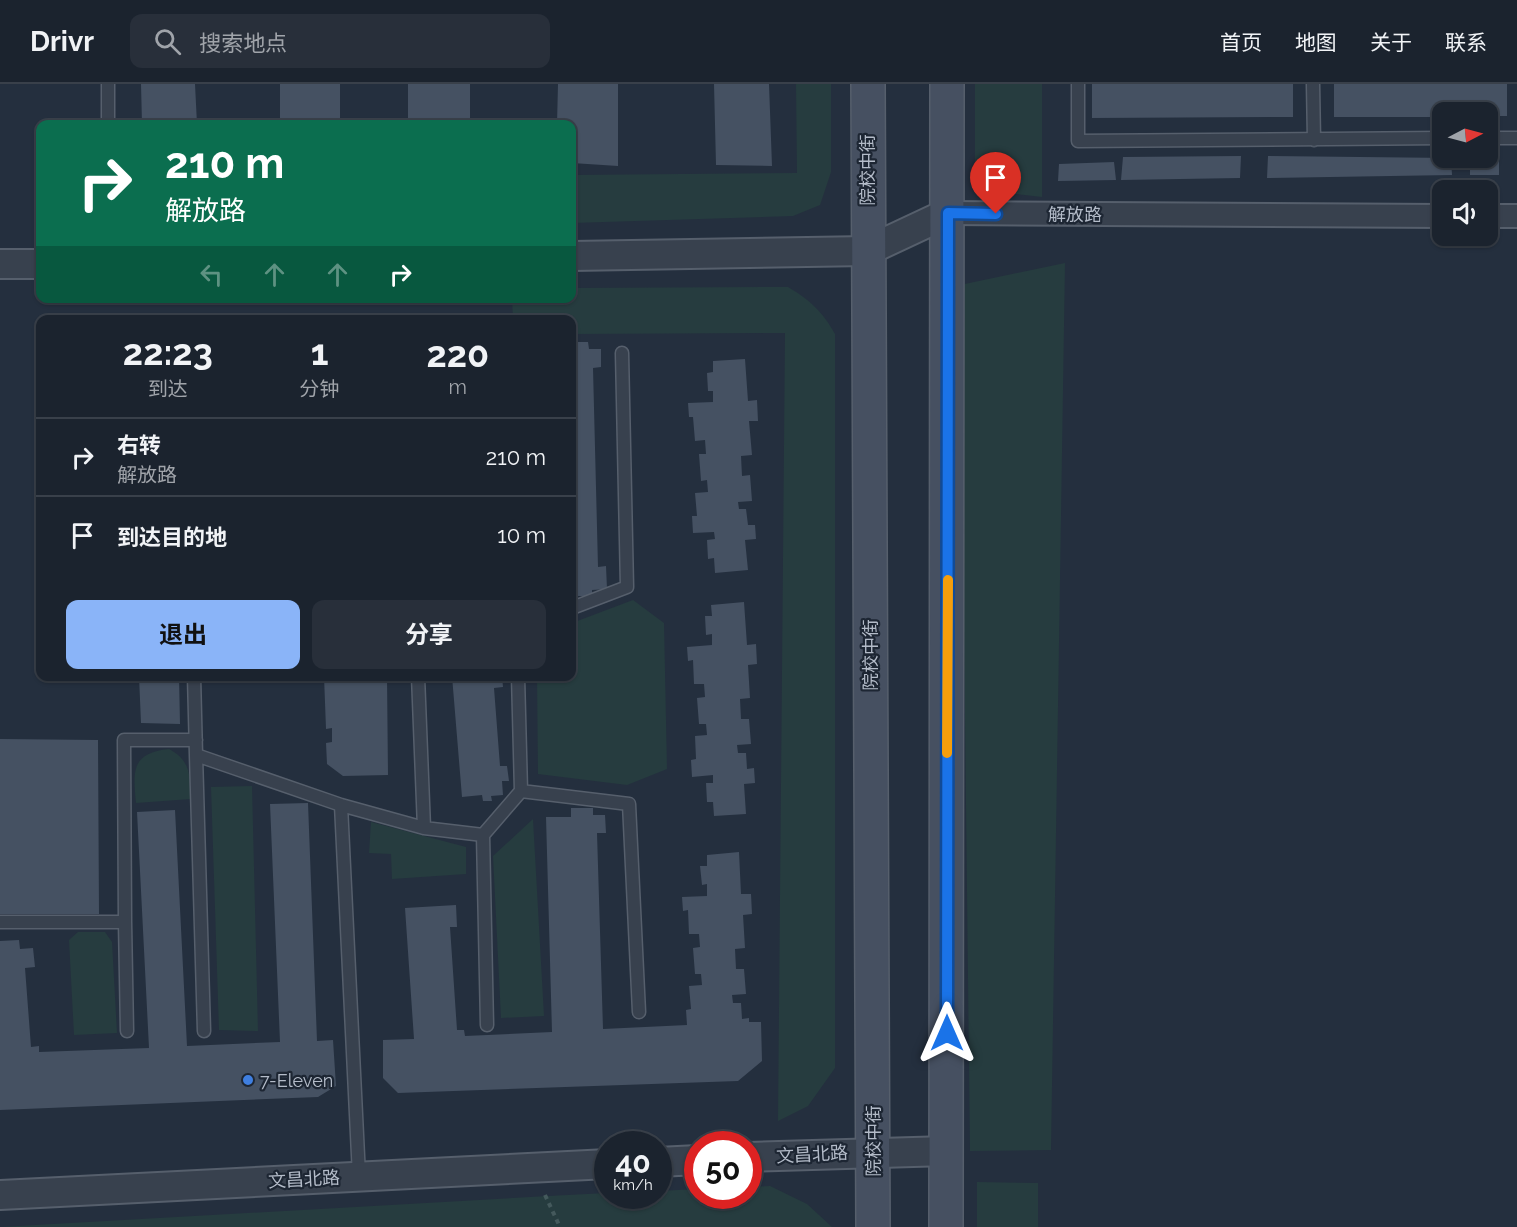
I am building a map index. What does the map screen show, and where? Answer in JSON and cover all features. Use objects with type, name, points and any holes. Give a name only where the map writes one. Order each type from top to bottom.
[{"type":"main road","name":"院校中街","points":[[868,84],[873,1227]]},
{"type":"main road","points":[[946,1227],[947,84]]},
{"type":"street","name":"解放路","points":[[576,256],[867,251],[948,213],[1432,216]]},
{"type":"street","points":[[1498,216],[1517,216]]},
{"type":"street","points":[[0,264],[36,264]]},
{"type":"street","name":"文昌北路","points":[[762,1156],[947,1150]]},
{"type":"street","name":"文昌北路","points":[[0,1195],[594,1165]]},
{"type":"lane","points":[[108,84],[108,120]]},
{"type":"lane","points":[[1078,84],[1078,141],[1432,138]]},
{"type":"lane","points":[[1313,84],[1314,140]]},
{"type":"lane","points":[[1498,138],[1517,138]]},
{"type":"lane","points":[[576,606],[627,587],[622,353]]},
{"type":"lane","points":[[194,681],[204,1031]]},
{"type":"lane","points":[[418,681],[424,828]]},
{"type":"lane","points":[[487,1025],[483,835],[521,791],[518,681]]},
{"type":"lane","points":[[127,1031],[124,740],[196,740]]},
{"type":"lane","points":[[196,755],[341,805],[424,828],[483,835]]},
{"type":"lane","points":[[521,791],[629,804],[639,1012]]},
{"type":"lane","points":[[341,805],[359,1176]]},
{"type":"lane","points":[[0,922],[125,922]]},
{"type":"path","points":[[540,1184],[560,1227]]},
{"type":"green space","points":[[796,84],[831,84],[831,172],[820,205],[793,216],[576,223],[576,175],[797,173]]},
{"type":"green space","points":[[975,84],[1042,84],[1042,197],[989,191],[975,184]]},
{"type":"green space","points":[[1065,263],[1051,1150],[970,1151],[960,285]]},
{"type":"green space","points":[[788,287],[815,307],[835,334],[835,1068],[808,1106],[778,1121],[785,333],[576,334],[576,315],[513,315],[512,303],[576,303],[576,288]]},
{"type":"green space","points":[[633,600],[664,623],[667,769],[627,785],[538,774],[537,681],[576,681],[576,621]]},
{"type":"green space","points":[[169,749],[182,758],[188,769],[191,799],[136,803],[135,773],[141,759],[157,751]]},
{"type":"green space","points":[[252,786],[258,1031],[219,1030],[211,787]]},
{"type":"green space","points":[[533,819],[544,1016],[501,1018],[493,856]]},
{"type":"green space","points":[[371,822],[466,847],[466,874],[392,879],[391,854],[369,853]]},
{"type":"green space","points":[[78,932],[105,932],[112,942],[117,1033],[74,1035],[69,940]]},
{"type":"green space","points":[[977,1182],[1038,1183],[1038,1227],[977,1227]]},
{"type":"green space","points":[[762,1186],[770,1186],[807,1204],[832,1227],[0,1227],[594,1194],[594,1209],[672,1209],[672,1190],[684,1190],[684,1209],[762,1209]]},
{"type":"building","points":[[141,84],[195,84],[197,120],[142,120]]},
{"type":"building","points":[[280,84],[340,84],[340,120],[280,120]]},
{"type":"building","points":[[408,84],[470,84],[470,120],[408,120]]},
{"type":"building","points":[[558,84],[618,84],[618,166],[576,163],[576,120],[557,120]]},
{"type":"building","points":[[714,84],[769,84],[772,166],[716,165]]},
{"type":"building","points":[[1092,84],[1293,84],[1293,117],[1092,118]]},
{"type":"building","points":[[1334,84],[1507,84],[1507,116],[1498,116],[1498,102],[1432,102],[1432,117],[1334,117]]},
{"type":"building","points":[[1499,155],[1499,175],[1470,175],[1470,168],[1498,168]]},
{"type":"building","points":[[1241,156],[1240,178],[1121,180],[1123,157]]},
{"type":"building","points":[[1268,156],[1432,158],[1432,168],[1452,168],[1452,175],[1267,178]]},
{"type":"building","points":[[1114,162],[1116,180],[1058,181],[1059,164]]},
{"type":"building","points":[[576,342],[588,342],[589,349],[601,349],[601,367],[593,368],[598,567],[606,566],[607,589],[592,590],[592,596],[576,596]]},
{"type":"building","points":[[745,359],[748,401],[757,400],[758,421],[749,421],[752,455],[741,456],[742,476],[750,475],[752,501],[738,502],[739,509],[746,509],[748,525],[755,525],[756,539],[745,540],[748,570],[715,573],[714,558],[708,559],[707,540],[715,539],[714,532],[693,533],[692,516],[697,516],[695,493],[708,492],[707,480],[701,481],[699,454],[706,454],[705,440],[695,441],[693,417],[689,417],[688,403],[713,402],[713,391],[708,391],[707,373],[713,372],[713,361]]},
{"type":"building","points":[[744,602],[747,645],[756,644],[757,664],[748,665],[750,698],[740,699],[741,719],[749,719],[751,744],[737,745],[738,753],[746,753],[747,769],[754,768],[755,783],[744,784],[746,814],[714,816],[713,802],[707,802],[706,783],[713,783],[713,775],[692,777],[691,760],[696,759],[695,736],[707,735],[706,724],[699,724],[697,698],[705,697],[704,684],[694,684],[693,660],[688,661],[687,647],[712,645],[712,634],[706,635],[705,616],[712,616],[711,605]]},
{"type":"building","points":[[139,681],[179,681],[180,724],[141,723]]},
{"type":"building","points":[[324,681],[387,681],[388,775],[343,776],[327,764],[326,743],[332,742],[332,728],[326,729]]},
{"type":"building","points":[[452,681],[502,681],[503,687],[494,688],[500,766],[507,766],[509,781],[502,781],[503,795],[491,796],[492,801],[483,801],[482,795],[462,797]]},
{"type":"building","points":[[0,739],[98,740],[99,914],[0,914]]},
{"type":"building","points":[[308,803],[317,1041],[333,1040],[336,1086],[318,1097],[0,1110],[0,941],[19,940],[20,949],[33,948],[35,967],[25,968],[31,1047],[39,1046],[39,1052],[149,1048],[137,812],[175,810],[187,1046],[280,1042],[270,804]]},
{"type":"building","points":[[571,808],[593,808],[593,815],[605,815],[606,833],[597,833],[603,1029],[687,1025],[686,1010],[691,1009],[689,986],[702,985],[701,974],[695,974],[693,948],[700,947],[699,934],[689,934],[688,910],[683,911],[682,897],[707,896],[707,884],[702,885],[700,866],[707,866],[707,855],[739,852],[741,894],[751,894],[752,914],[743,915],[745,948],[735,949],[736,969],[744,969],[746,994],[732,995],[733,1003],[741,1003],[742,1019],[749,1018],[749,1022],[761,1022],[762,1061],[738,1081],[398,1093],[383,1078],[383,1040],[414,1039],[405,908],[456,905],[457,927],[450,927],[457,1030],[464,1030],[465,1036],[552,1032],[546,817],[571,817]]},
{"type":"slow traffic","points":[[947,753],[948,580]]},
{"type":"place","name":"7-Eleven","points":[[248,1080]]},
{"type":"route","points":[[947,1033],[948,213],[996,214]]}]
